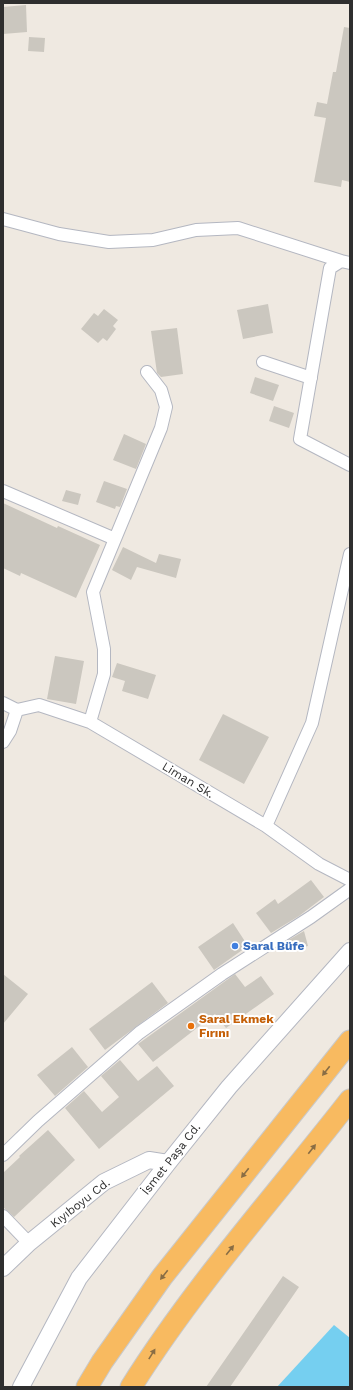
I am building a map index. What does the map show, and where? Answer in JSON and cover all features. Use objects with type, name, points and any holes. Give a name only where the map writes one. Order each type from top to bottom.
[{"type":"highway","points":[[87,1387],[102,1362],[162,1277],[350,1041]]},
{"type":"highway","points":[[131,1387],[155,1348],[216,1267],[350,1100]]},
{"type":"street","points":[[3,219],[59,234],[109,242],[153,240],[196,230],[238,228],[345,262]]},
{"type":"street","points":[[345,262],[330,268],[300,439],[350,465]]},
{"type":"street","points":[[264,362],[311,378]]},
{"type":"street","points":[[90,722],[104,674],[104,649],[93,592],[161,428],[166,407],[161,390],[147,372]]},
{"type":"street","points":[[3,491],[115,539]]},
{"type":"street","points":[[266,826],[312,723],[350,554]]},
{"type":"street","points":[[3,703],[17,710],[10,731],[3,742]]},
{"type":"street","name":"Liman Sk.","points":[[17,710],[39,705],[90,722],[266,826],[319,864],[350,880]]},
{"type":"street","points":[[3,1154],[38,1121],[139,1033],[222,974],[311,917],[350,889]]},
{"type":"street","name":"İsmet Paşa Cd.","points":[[21,1387],[79,1278],[229,1087],[350,951]]},
{"type":"street","name":"Kıyıboyu Cd.","points":[[3,1268],[29,1243],[104,1182],[149,1160],[168,1163]]},
{"type":"street","points":[[3,1216],[29,1243]]},
{"type":"water","points":[[334,1325],[350,1338],[350,1387],[277,1387]]},
{"type":"building","points":[[26,5],[27,32],[3,34],[3,7]]},
{"type":"building","points":[[344,27],[350,28],[350,182],[342,180],[341,187],[314,182],[326,118],[314,116],[317,102],[327,104],[333,72],[336,72]]},
{"type":"building","points":[[29,37],[45,38],[44,52],[28,51]]},
{"type":"building","points":[[268,304],[273,333],[243,339],[237,310]]},
{"type":"building","points":[[104,309],[118,320],[113,326],[116,329],[107,341],[103,338],[98,343],[81,329],[94,313],[98,316]]},
{"type":"building","points":[[177,328],[183,374],[161,377],[157,373],[151,331]]},
{"type":"building","points":[[255,377],[279,385],[273,401],[250,393]]},
{"type":"building","points":[[274,406],[294,413],[289,428],[269,421]]},
{"type":"building","points":[[124,434],[146,444],[136,469],[113,460]]},
{"type":"building","points":[[104,481],[127,489],[120,507],[116,506],[115,509],[96,502]]},
{"type":"building","points":[[66,490],[81,494],[78,505],[62,501]]},
{"type":"building","points":[[3,503],[57,528],[58,526],[100,545],[76,598],[21,573],[20,576],[3,568]]},
{"type":"building","points":[[123,547],[156,563],[159,554],[181,559],[176,578],[137,567],[131,580],[112,570]]},
{"type":"building","points":[[55,656],[84,661],[76,704],[47,699]]},
{"type":"building","points":[[117,663],[156,675],[148,699],[122,691],[125,681],[112,677]]},
{"type":"building","points":[[223,714],[269,737],[244,784],[199,760]]},
{"type":"building","points":[[311,880],[324,897],[299,916],[271,933],[256,913],[275,899],[278,904]]},
{"type":"building","points":[[233,923],[248,946],[214,970],[198,947]]},
{"type":"building","points":[[304,931],[308,946],[288,951],[285,942]]},
{"type":"building","points":[[3,974],[28,994],[3,1024]]},
{"type":"building","points":[[235,974],[245,987],[261,976],[274,994],[226,1028],[215,1014],[153,1062],[138,1044]]},
{"type":"building","points":[[152,982],[168,1003],[105,1050],[89,1029]]},
{"type":"building","points":[[72,1047],[88,1067],[55,1096],[37,1075]]},
{"type":"building","points":[[120,1060],[138,1081],[157,1066],[174,1086],[99,1149],[65,1108],[84,1091],[102,1112],[119,1097],[101,1076]]},
{"type":"building","points":[[48,1130],[75,1160],[14,1217],[3,1207],[3,1173],[20,1157],[19,1156]]},
{"type":"building","points":[[283,1276],[299,1287],[230,1387],[206,1387]]},
{"type":"place","name":"Saral Büfe","points":[[235,946]]},
{"type":"place","name":"Saral Ekmek Fırını","points":[[191,1026]]}]
